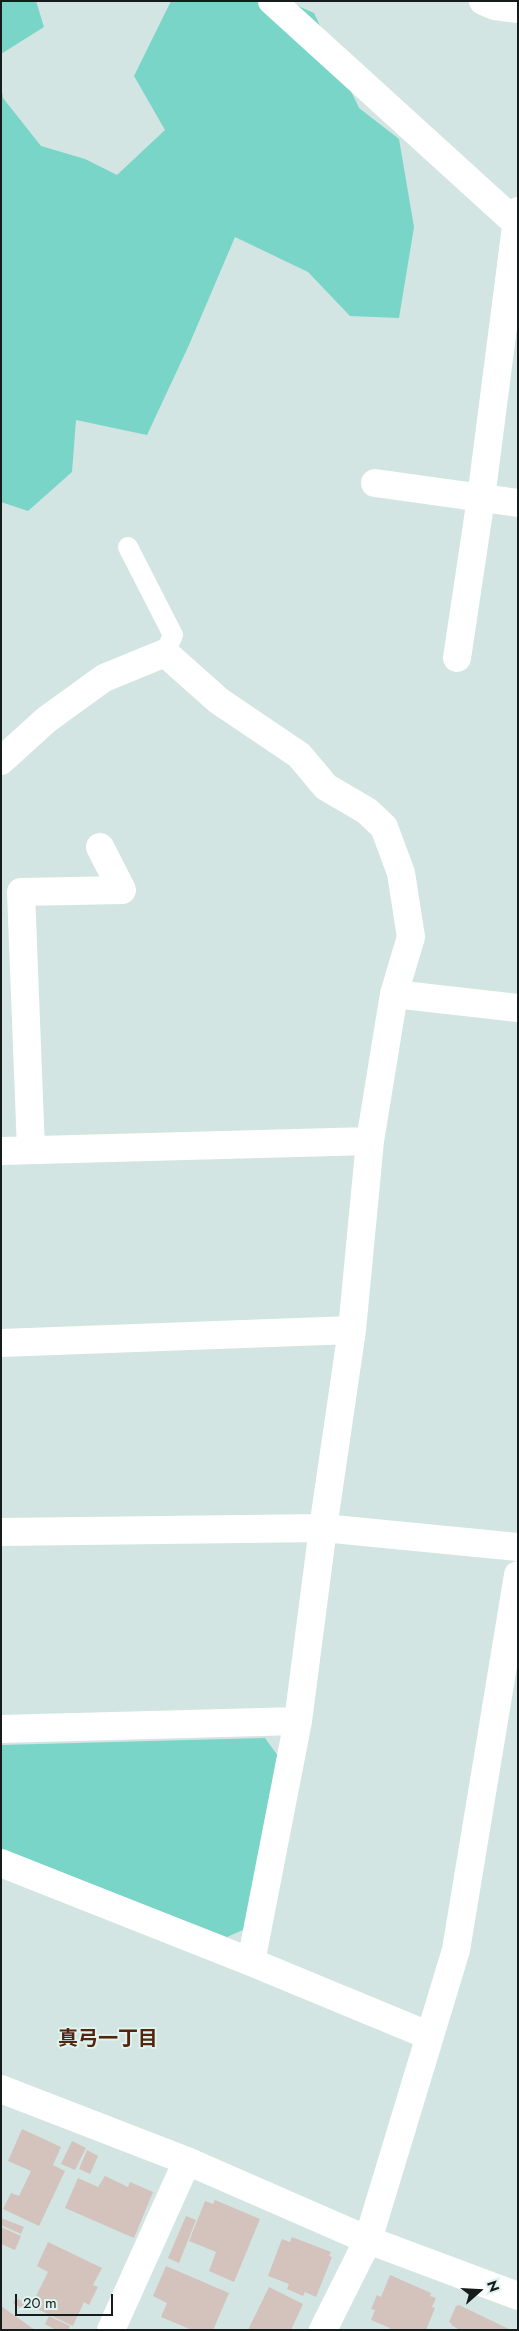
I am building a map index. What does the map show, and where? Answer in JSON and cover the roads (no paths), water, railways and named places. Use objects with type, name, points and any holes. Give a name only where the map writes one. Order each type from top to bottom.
[{"type":"street","points":[[272,1],[517,217],[481,498],[457,658]]},
{"type":"street","points":[[375,483],[518,503]]},
{"type":"street","points":[[1,761],[46,720],[104,678],[165,653],[219,701],[299,755],[326,787],[367,811],[384,827],[401,873],[411,937],[394,994],[370,1141],[352,1330],[323,1528],[298,1720],[251,1962]]},
{"type":"street","points":[[31,1150],[22,892],[122,890],[100,847]]},
{"type":"street","points":[[394,994],[518,1008]]},
{"type":"street","points":[[1,1151],[370,1141]]},
{"type":"street","points":[[1,1342],[352,1330]]},
{"type":"street","points":[[1,1532],[323,1528],[518,1547]]},
{"type":"street","points":[[323,2330],[368,2240],[456,1950],[518,1575]]},
{"type":"street","points":[[1,1729],[298,1720]]},
{"type":"street","points":[[1,1863],[251,1962],[430,2036]]},
{"type":"street","points":[[1,2089],[187,2161],[368,2240],[518,2296]]},
{"type":"street","points":[[111,2330],[187,2161]]},
{"type":"lane","points":[[128,547],[173,635],[165,653]]},
{"type":"district","name":"真弓一丁目","points":[[108,2040]]}]
